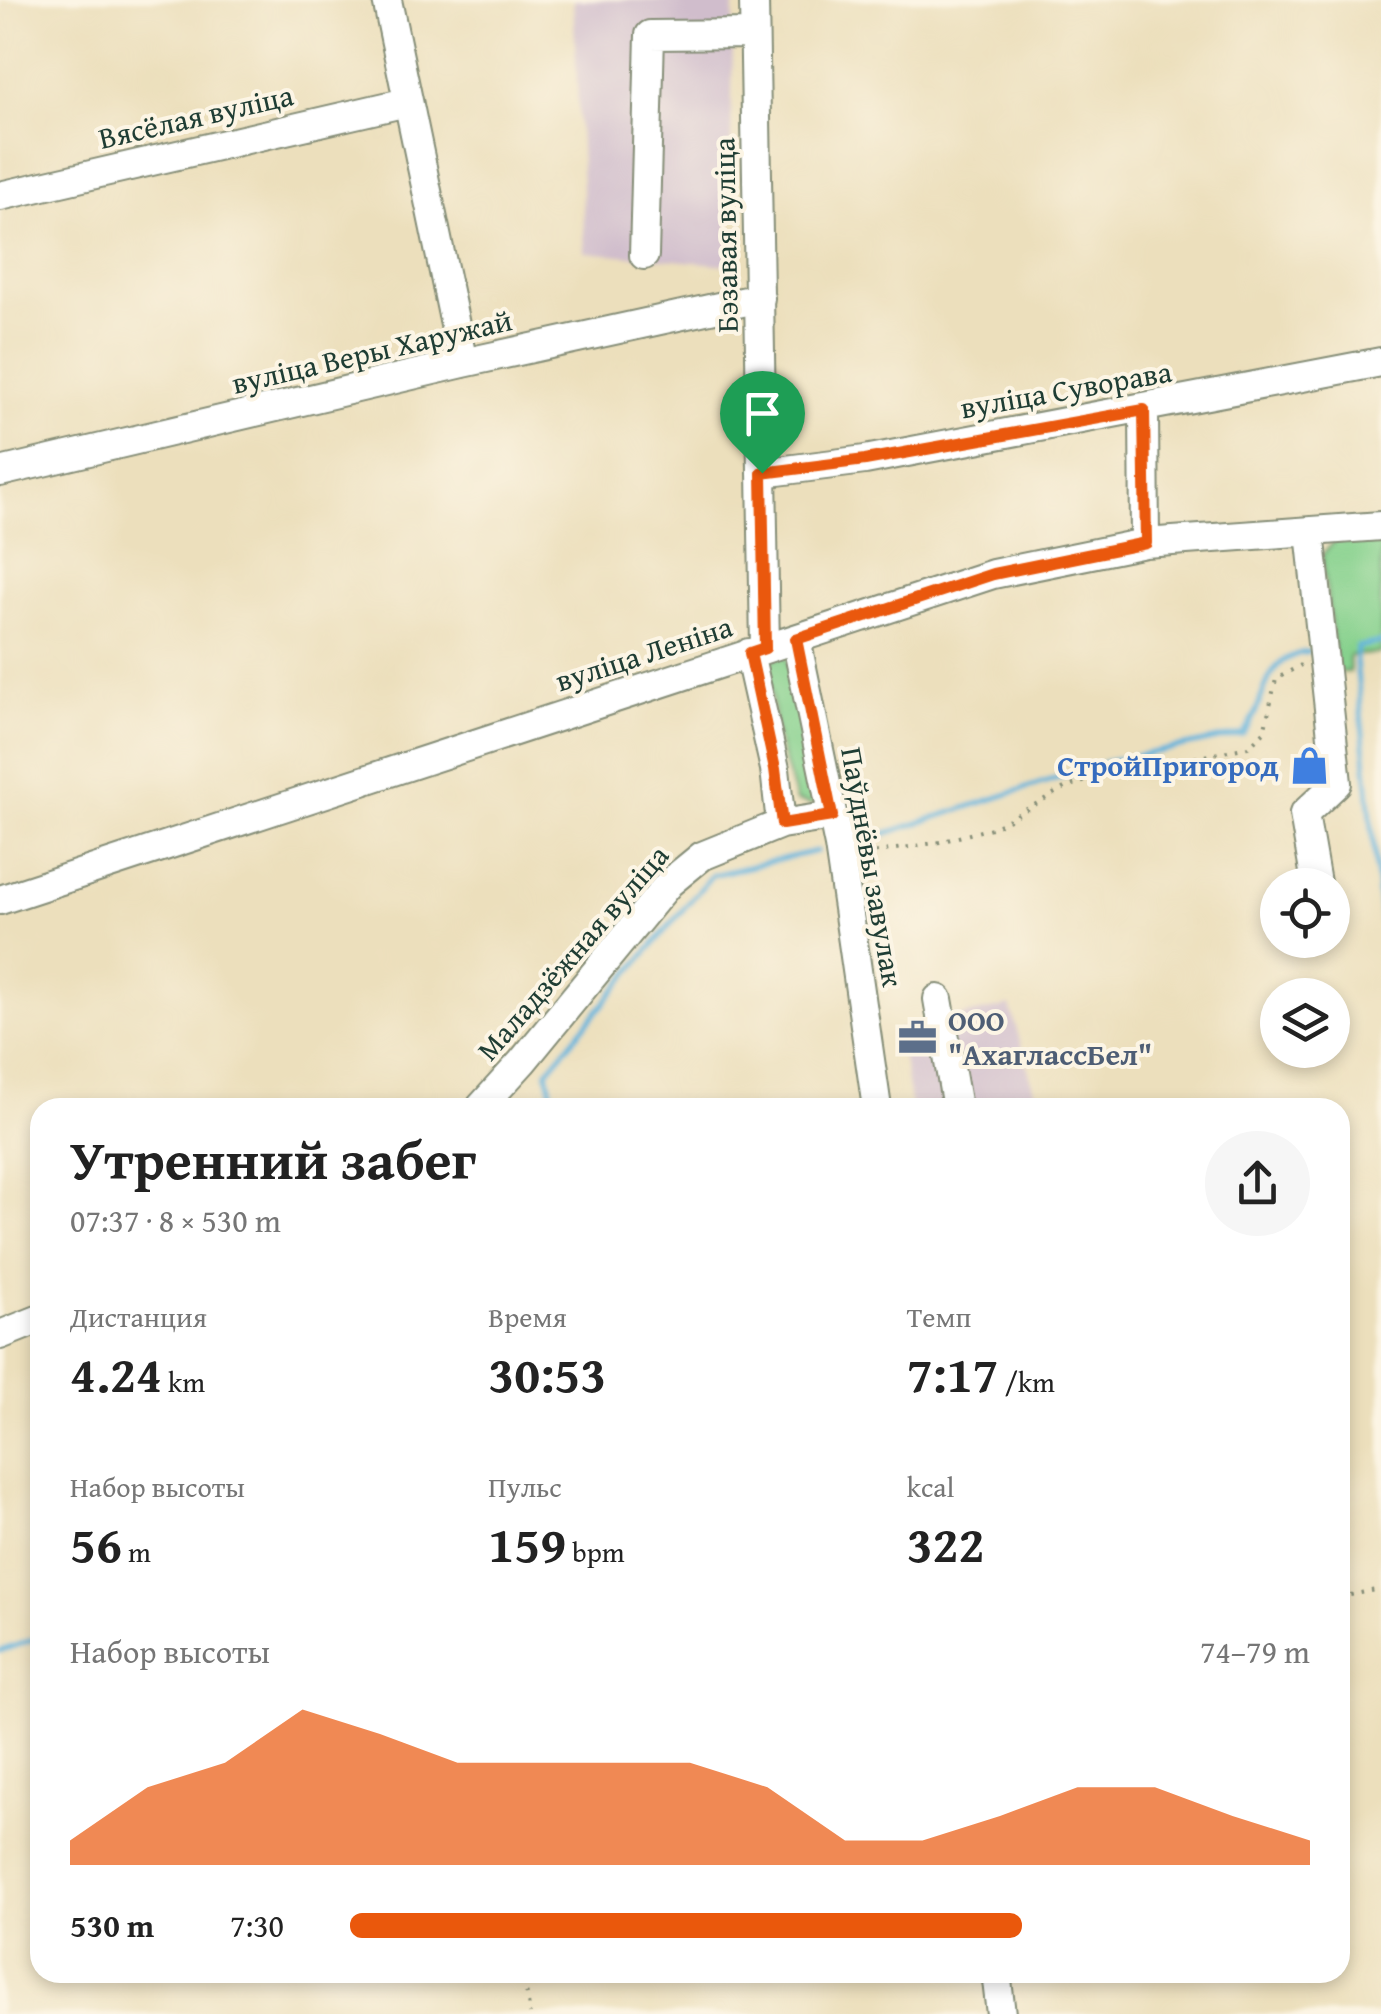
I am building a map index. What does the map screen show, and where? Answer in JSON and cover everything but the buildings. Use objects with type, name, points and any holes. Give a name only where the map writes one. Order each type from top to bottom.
[{"type":"street","points":[[387,0],[464,363]]},
{"type":"street","name":"Бэзавая вуліца","points":[[754,0],[762,473],[757,650]]},
{"type":"street","points":[[644,256],[650,34],[754,34]]},
{"type":"street","name":"Вясёлая вуліца","points":[[0,196],[407,102]]},
{"type":"street","name":"вуліца Веры Харужай","points":[[0,472],[760,298]]},
{"type":"street","name":"вуліца Суворава","points":[[762,473],[865,460],[1144,410],[1381,362]]},
{"type":"street","points":[[1144,410],[1146,543]]},
{"type":"street","name":"вуліца Леніна","points":[[0,900],[993,574],[1146,543],[1381,526]]},
{"type":"street","points":[[1310,532],[1337,783],[1304,814],[1313,868]]},
{"type":"street","name":"Паўднёвы завулак","points":[[796,639],[840,857],[876,1098]]},
{"type":"street","points":[[757,650],[782,824]]},
{"type":"street","name":"Маладзёжная вуліца","points":[[489,1098],[669,883],[702,856],[782,824],[832,816]]},
{"type":"street","points":[[938,999],[955,1098]]},
{"type":"street","points":[[0,1335],[30,1323]]},
{"type":"street","points":[[998,1983],[1002,2014]]},
{"type":"path","points":[[840,857],[940,842],[995,827],[1066,787],[1248,747],[1264,732],[1276,680],[1296,666],[1324,662]]},
{"type":"path","points":[[1350,1595],[1381,1588]]},
{"type":"path","points":[[525,1983],[530,2014]]},
{"type":"shaded area","points":[[573,0],[734,0],[728,265],[585,252]]},
{"type":"shaded area","points":[[1010,1006],[1036,1098],[910,1098],[898,1029]]},
{"type":"green space","points":[[1381,537],[1381,653],[1349,656],[1350,672],[1337,672],[1322,555],[1336,540]]},
{"type":"green space","points":[[786,655],[819,797],[812,805],[796,801],[777,738],[768,668],[771,660]]},
{"type":"waterway","points":[[1381,642],[1357,647],[1356,660],[1381,923]]},
{"type":"waterway","points":[[856,843],[1107,762],[1243,734],[1273,672],[1292,656],[1308,652]]},
{"type":"waterway","points":[[553,1098],[547,1071],[712,875],[817,851]]},
{"type":"waterway","points":[[0,1651],[30,1640]]},
{"type":"place","name":"СтройПригород","points":[[1309,766]]},
{"type":"place","name":"ООО \"АхаглассБел\"","points":[[918,1038]]},
{"type":"route","points":[[1144,410],[1146,543],[993,574],[796,639],[832,816],[782,824],[775,769],[750,653],[765,648],[762,473],[865,460],[1144,410]]}]
